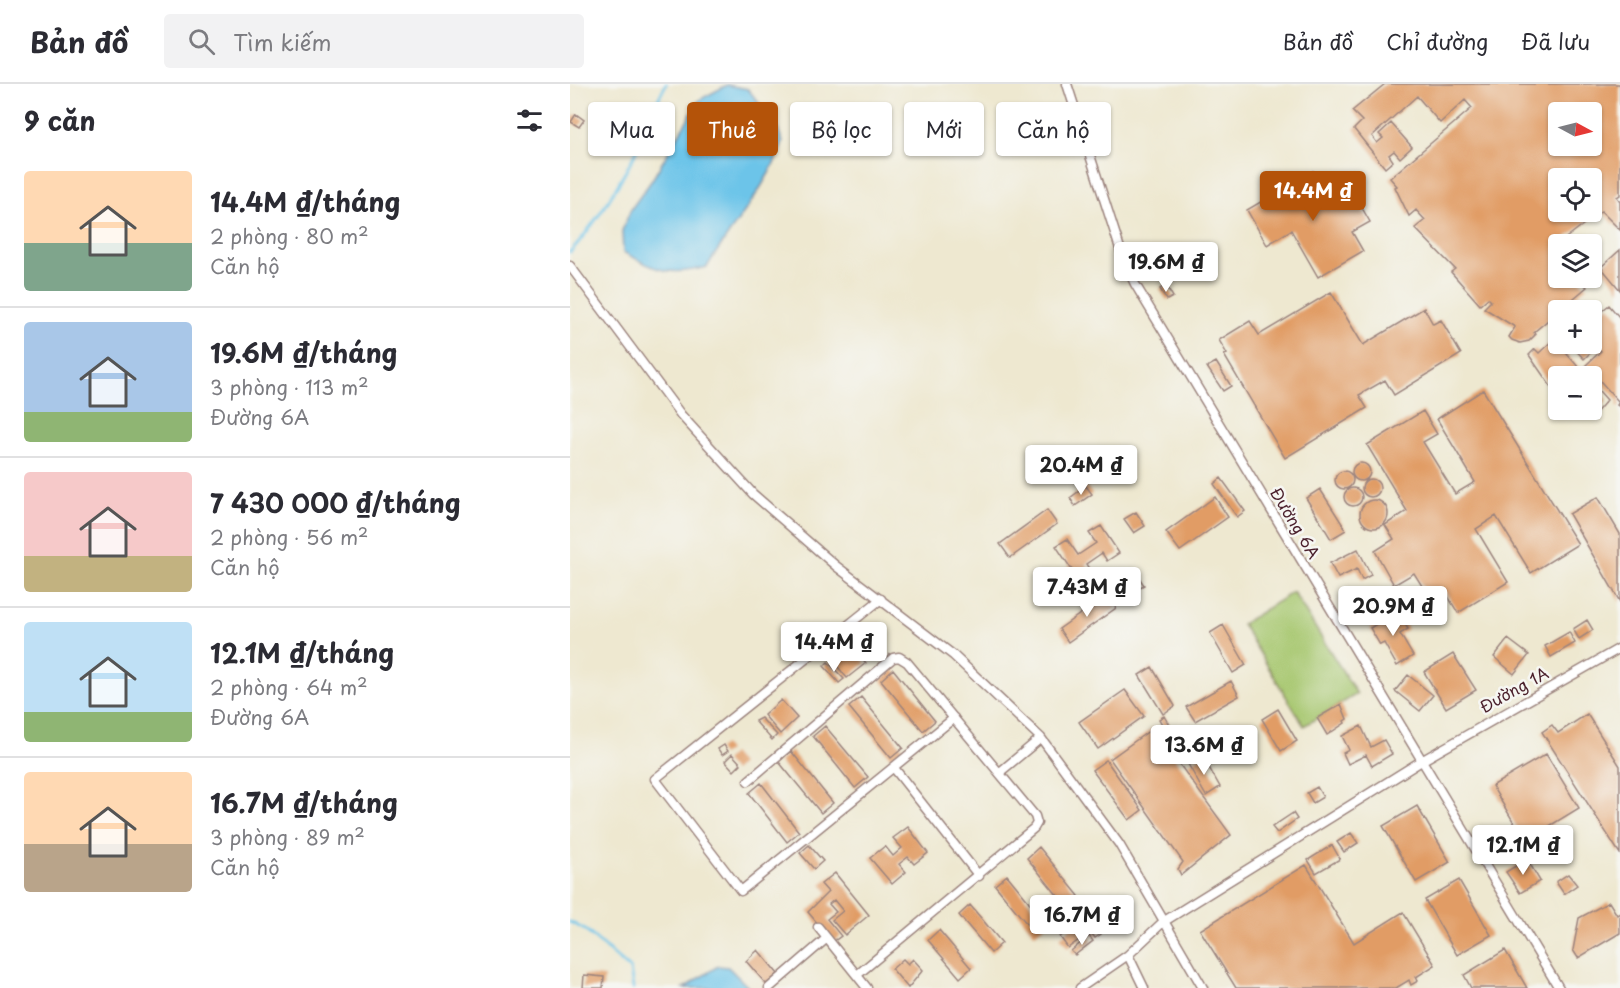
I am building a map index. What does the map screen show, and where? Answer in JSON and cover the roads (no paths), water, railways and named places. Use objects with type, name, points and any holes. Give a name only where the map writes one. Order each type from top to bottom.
[{"type":"street","name":"Đường 6A","points":[[1066,84],[1124,261],[1135,284],[1301,564],[1423,760],[1559,988]]},
{"type":"street","points":[[571,267],[681,415],[728,468],[792,529],[836,566],[979,676],[1041,738],[1119,844],[1203,988]]},
{"type":"street","points":[[881,599],[655,779],[741,891],[954,718]]},
{"type":"street","name":"Đường 1A","points":[[1080,988],[1128,954],[1163,922],[1423,760],[1620,648]]},
{"type":"street","points":[[748,781],[893,658],[899,657],[907,662],[1035,816],[1037,823],[979,876],[857,975]]},
{"type":"street","points":[[1000,772],[1041,738]]},
{"type":"street","points":[[894,768],[979,876]]},
{"type":"street","points":[[818,927],[867,988]]},
{"type":"street","points":[[769,988],[827,938]]},
{"type":"street","points":[[1128,954],[1144,988]]},
{"type":"water","points":[[727,85],[748,89],[758,102],[698,102]]},
{"type":"water","points":[[687,120],[687,156],[777,156],[759,191],[707,267],[694,270],[663,270],[623,252],[622,231],[631,209],[666,156],[675,156],[675,141]]},
{"type":"water","points":[[778,130],[783,142],[778,154]]},
{"type":"water","points":[[718,966],[728,967],[749,988],[684,988]]},
{"type":"waterway","points":[[570,252],[597,218],[620,181],[666,84]]},
{"type":"waterway","points":[[570,922],[585,930],[630,969],[633,988]]}]
